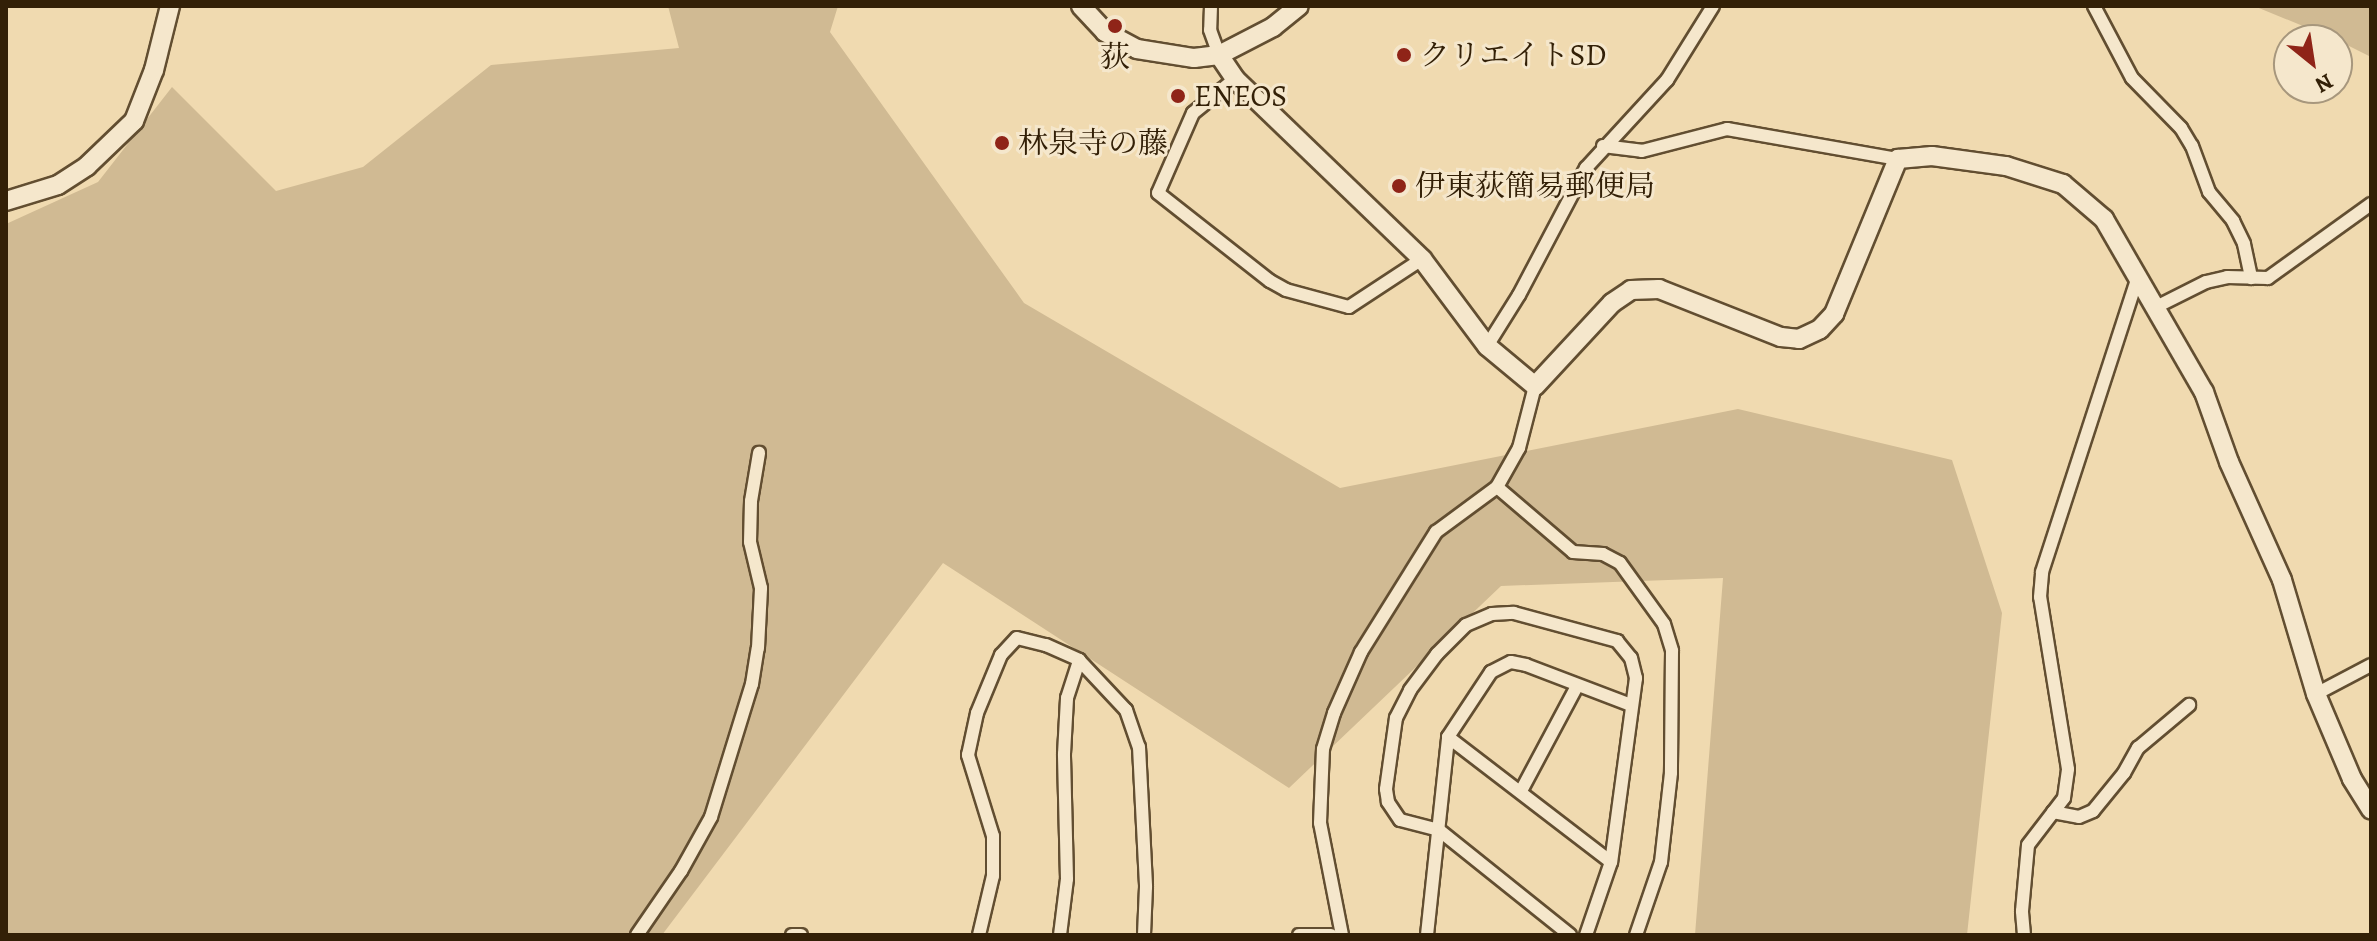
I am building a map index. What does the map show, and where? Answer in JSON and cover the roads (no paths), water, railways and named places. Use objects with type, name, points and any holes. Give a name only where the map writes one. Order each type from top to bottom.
[{"type":"street","points":[[6,201],[58,185],[87,166],[134,121],[154,70],[170,6]]},
{"type":"street","points":[[1081,6],[1105,32],[1137,49],[1194,58],[1219,55],[1273,27],[1299,6]]},
{"type":"street","points":[[1211,6],[1210,30],[1219,55],[1235,79],[1422,259],[1487,346],[1535,386]]},
{"type":"street","points":[[1487,346],[1519,295],[1586,168],[1667,80],[1713,6]]},
{"type":"street","points":[[2094,6],[2132,78],[2181,128],[2192,146],[2209,192],[2233,221],[2244,244],[2251,278]]},
{"type":"street","points":[[1235,79],[1193,113],[1158,193],[1270,281],[1286,290],[1349,307],[1422,259]]},
{"type":"street","points":[[1603,146],[1642,151],[1727,129],[1898,159],[1932,156],[2006,166],[2063,184],[2104,219],[2204,392],[2229,462],[2282,580],[2316,694],[2352,779],[2371,810]]},
{"type":"street","points":[[1342,935],[1320,823],[1323,749],[1334,713],[1361,652],[1436,532],[1497,487],[1519,448],[1530,417],[1535,386],[1612,303],[1631,290],[1659,289],[1781,337],[1799,339],[1820,329],[1834,314],[1898,159]]},
{"type":"street","points":[[2156,307],[2206,282],[2227,277],[2268,278],[2371,204]]},
{"type":"street","points":[[2024,935],[2022,911],[2028,845],[2064,798],[2068,769],[2040,597],[2042,572],[2138,276]]},
{"type":"street","points":[[637,935],[681,871],[711,817],[752,684],[758,648],[761,588],[750,542],[751,501],[759,453]]},
{"type":"street","points":[[1497,487],[1573,552],[1603,554],[1620,563],[1664,624],[1672,651],[1671,773],[1661,862],[1636,935]]},
{"type":"street","points":[[1570,935],[1439,830],[1400,820],[1388,802],[1386,789],[1396,718],[1410,690],[1437,654],[1466,625],[1492,614],[1514,613],[1617,641],[1631,658],[1636,678],[1611,862],[1586,935]]},
{"type":"street","points":[[979,935],[993,876],[993,836],[968,755],[977,713],[1001,655],[1017,638],[1046,645],[1079,660],[1126,710],[1139,747],[1146,887],[1144,935]]},
{"type":"street","points":[[1060,935],[1067,879],[1064,754],[1067,698],[1079,660]]},
{"type":"street","points":[[1427,935],[1448,737],[1491,672],[1511,662],[1631,705]]},
{"type":"street","points":[[2316,694],[2371,665]]},
{"type":"street","points":[[1521,791],[1577,686]]},
{"type":"street","points":[[2053,812],[2079,817],[2093,811],[2124,773],[2138,748],[2189,705]]},
{"type":"street","points":[[1448,737],[1611,862]]},
{"type":"street","points":[[792,935],[801,935]]},
{"type":"street","points":[[1299,935],[1331,935]]},
{"type":"place","name":"荻","points":[[1115,26]]},
{"type":"place","name":"クリエイトSD","points":[[1404,55]]},
{"type":"place","name":"ENEOS","points":[[1178,96]]},
{"type":"place","name":"林泉寺の藤","points":[[1002,143]]},
{"type":"place","name":"伊東荻簡易郵便局","points":[[1399,186]]}]
